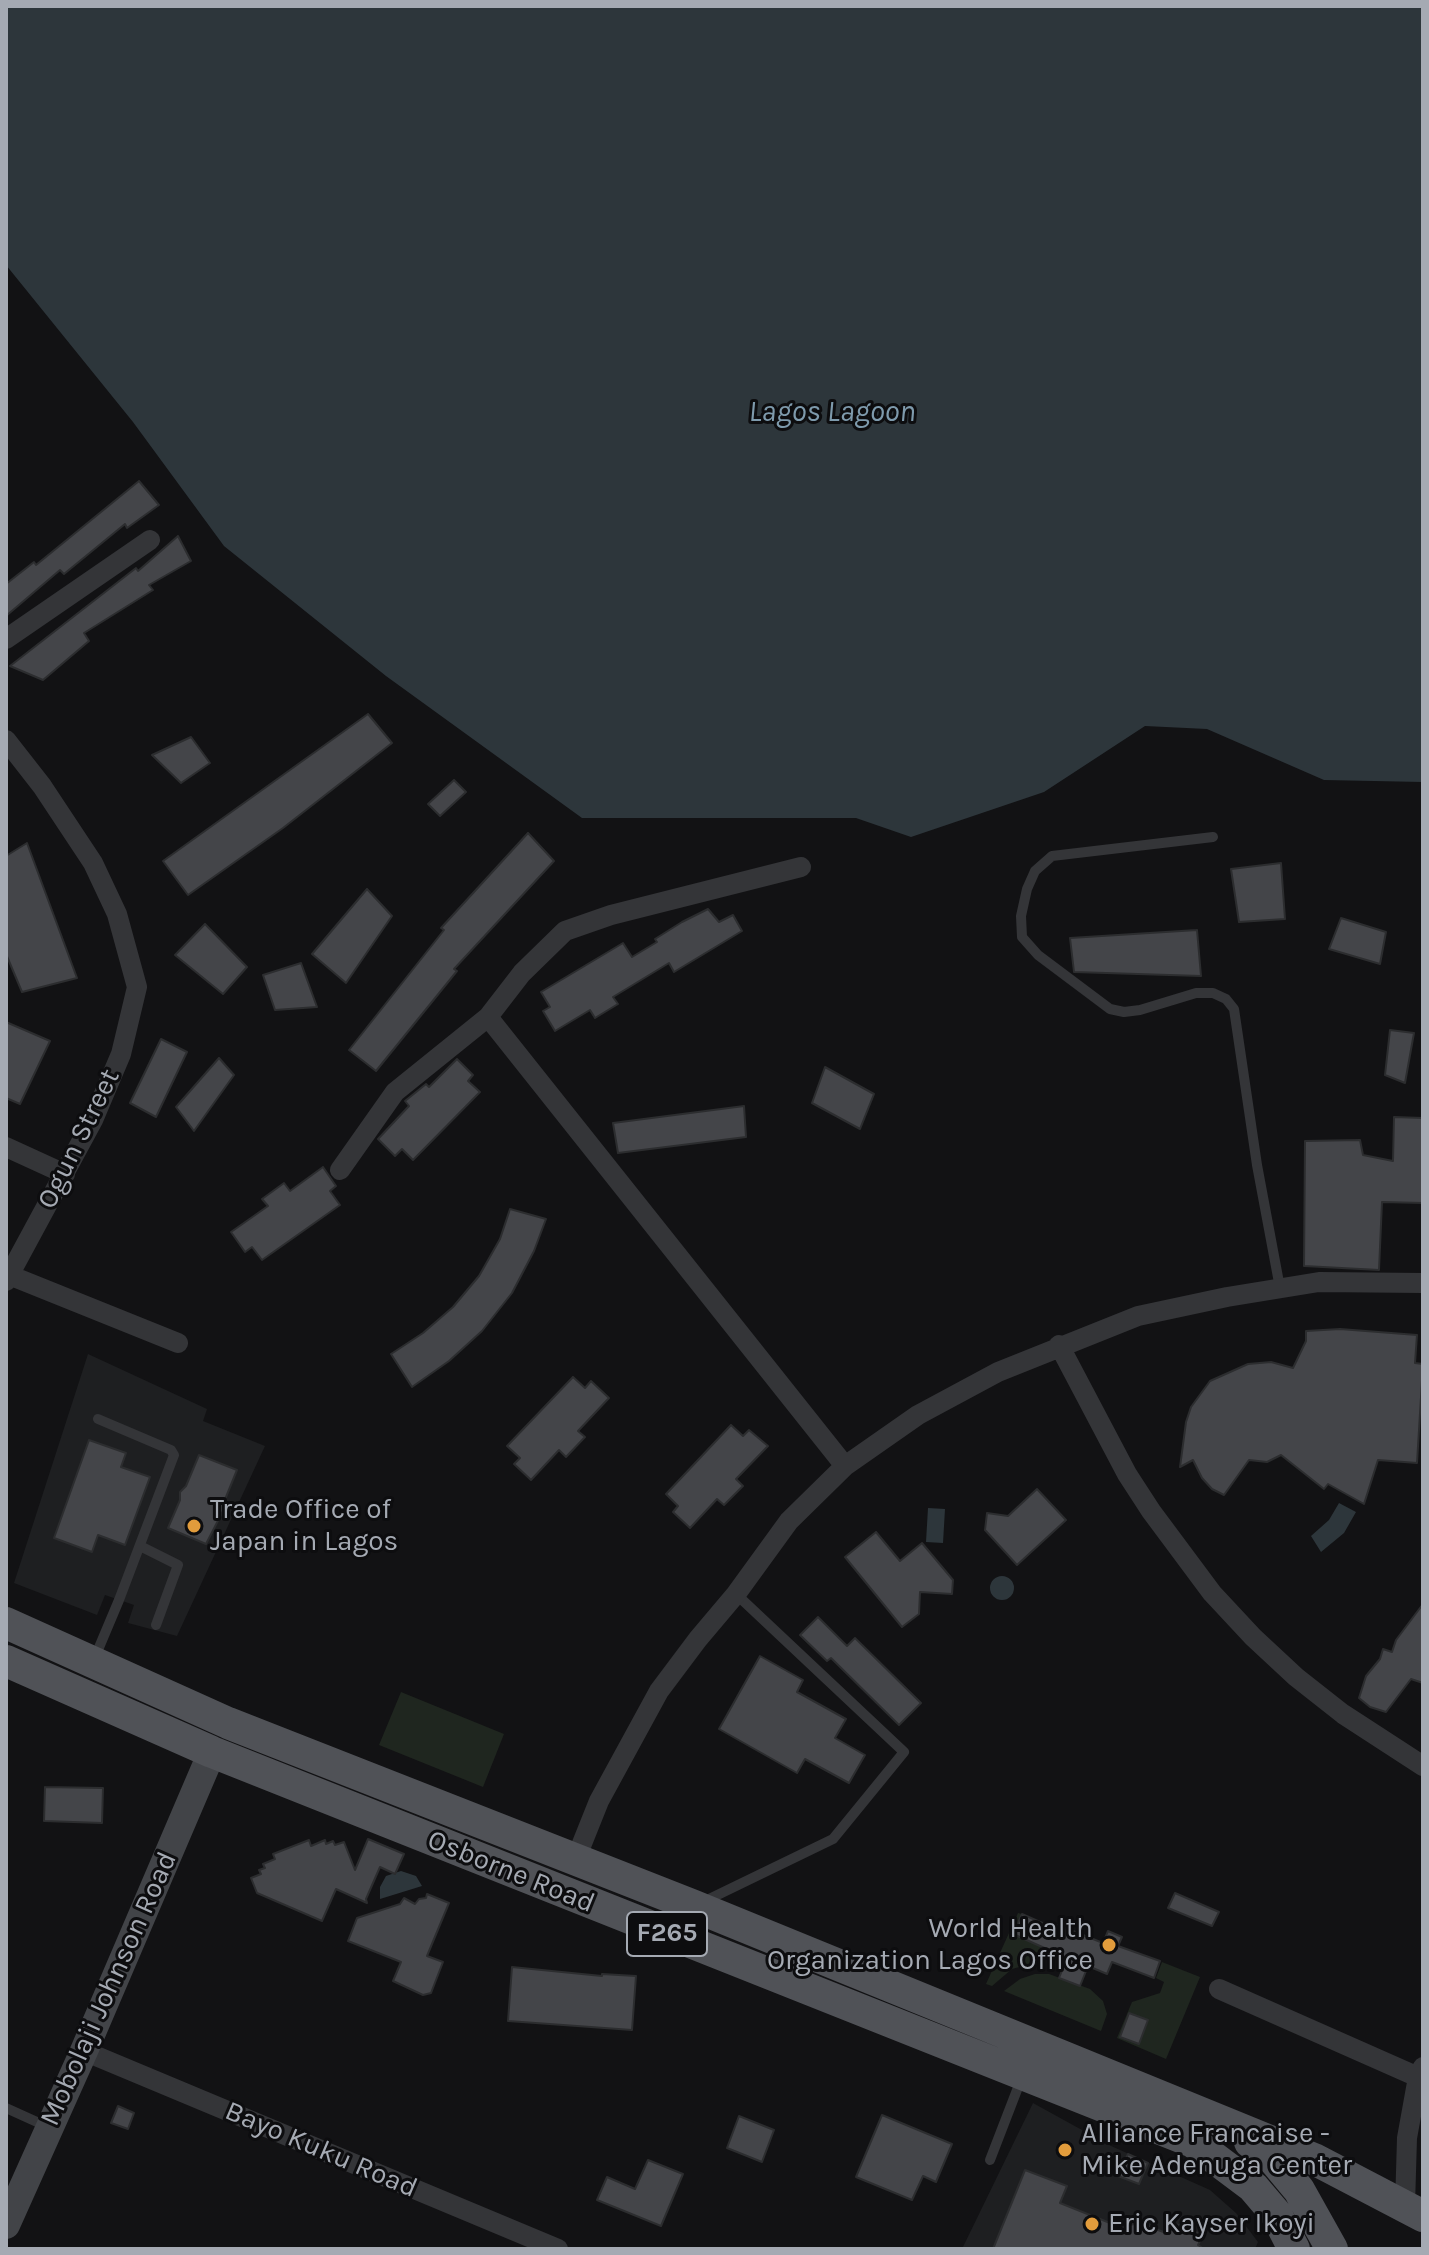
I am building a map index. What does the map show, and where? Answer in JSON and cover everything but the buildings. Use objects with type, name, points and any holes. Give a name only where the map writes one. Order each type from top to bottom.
[{"type":"main road","name":"Osborne Road","points":[[6,1623],[228,1723],[694,1906],[1314,2159],[1414,2211]]},
{"type":"main road","name":"Osborne Road","points":[[6,1661],[212,1752],[1193,2142],[1253,2187],[1276,2214],[1294,2249]]},
{"type":"main road","points":[[6,1691],[28,1684],[64,1689]]},
{"type":"main road","name":"Mobolaji Johnson Road","points":[[6,2225],[12,2196],[84,2051],[212,1752]]},
{"type":"main road","name":"F265","points":[[1225,2122],[1274,2160],[1291,2180],[1316,2217],[1332,2249]]},
{"type":"street","points":[[6,639],[150,540]]},
{"type":"street","name":"Ogun Street","points":[[6,740],[42,786],[93,863],[117,914],[137,987],[121,1054],[93,1120],[7,1278]]},
{"type":"street","points":[[340,1170],[395,1092],[488,1017],[522,973],[565,931],[611,915],[801,867]]},
{"type":"street","points":[[488,1017],[845,1466]]},
{"type":"street","points":[[6,1147],[65,1174]]},
{"type":"street","points":[[7,1278],[178,1343]]},
{"type":"street","points":[[575,1861],[599,1801],[659,1691],[698,1639],[736,1594],[789,1521],[845,1466],[918,1415],[998,1372],[1059,1345],[1138,1316],[1319,1282],[1423,1283]]},
{"type":"street","points":[[1059,1345],[1127,1474],[1212,1593],[1296,1677],[1343,1714],[1423,1766]]},
{"type":"street","points":[[1219,1989],[1420,2072],[1407,2138],[1414,2211]]},
{"type":"street","name":"Bayo Kuku Road","points":[[84,2051],[558,2249]]},
{"type":"lane","points":[[1213,837],[1052,856],[1035,871],[1027,889],[1021,916],[1022,937],[1038,955],[1110,1009],[1124,1012],[1140,1010],[1168,999],[1204,993],[1226,999],[1234,1009],[1257,1165],[1280,1288]]},
{"type":"lane","points":[[92,1663],[174,1455],[171,1450],[98,1419]]},
{"type":"lane","points":[[140,1546],[178,1565],[156,1625]]},
{"type":"lane","points":[[694,1906],[833,1839],[904,1752],[736,1594]]},
{"type":"lane","points":[[990,2160],[1023,2075]]},
{"type":"lane","points":[[6,2108],[48,2127]]},
{"type":"shaded area","points":[[88,1354],[207,1409],[203,1421],[265,1446],[177,1636],[128,1623],[134,1605],[105,1595],[97,1615],[14,1583]]},
{"type":"shaded area","points":[[401,1692],[504,1734],[483,1787],[379,1745]]},
{"type":"shaded area","points":[[1018,1913],[1022,1914],[1013,1934],[1044,1947],[1038,1962],[1012,1969],[992,1986],[986,1984]]},
{"type":"shaded area","points":[[1162,1962],[1200,1977],[1166,2059],[1117,2038],[1132,2002],[1160,1993],[1164,1982],[1156,1978]]},
{"type":"shaded area","points":[[1049,1974],[1090,1989],[1103,2001],[1107,2014],[1101,2031],[1004,1991],[1020,1979]]},
{"type":"shaded area","name":"Alliance Francaise - Mike Adenuga Center","points":[[1033,2103],[1111,2146],[1210,2190],[1236,2213],[1258,2242],[1255,2249],[962,2249]]},
{"type":"water","name":"Lagos Lagoon","points":[[6,6],[1423,6],[1423,782],[1324,780],[1207,729],[1145,726],[1044,792],[911,837],[856,818],[582,818],[386,676],[224,546],[133,422],[6,265]]},
{"type":"water","points":[[1339,1503],[1356,1512],[1344,1533],[1321,1552],[1311,1536],[1329,1520]]},
{"type":"water","points":[[928,1508],[945,1509],[943,1543],[926,1542]]},
{"type":"water","points":[[1002,1576],[1011,1579],[1014,1588],[1011,1597],[1002,1600],[993,1597],[990,1588],[993,1579]]},
{"type":"water","points":[[401,1871],[416,1876],[422,1886],[380,1899],[380,1887],[386,1876]]},
{"type":"place","name":"Trade Office of Japan in Lagos","points":[[194,1526]]},
{"type":"place","name":"World Health Organization Lagos Office","points":[[1109,1945]]},
{"type":"place","name":"Alliance Francaise - Mike Adenuga Center","points":[[1065,2150]]},
{"type":"place","name":"Eric Kayser Ikoyi","points":[[1092,2224]]}]
